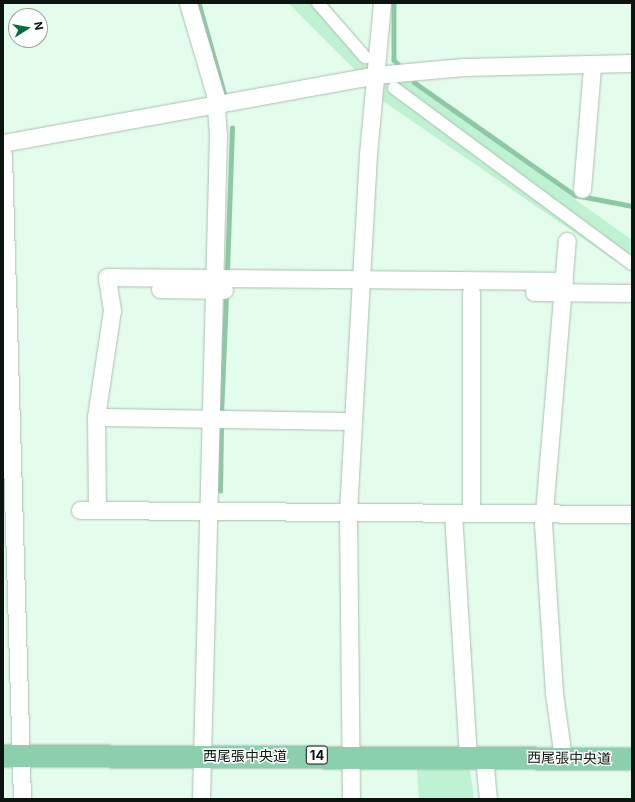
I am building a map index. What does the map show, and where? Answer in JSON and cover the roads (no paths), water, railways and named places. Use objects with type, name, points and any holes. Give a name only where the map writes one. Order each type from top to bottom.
[{"type":"main road","name":"西尾張中央道","points":[[12,755],[350,755],[632,759]]},
{"type":"street","points":[[188,3],[217,105],[201,799]]},
{"type":"street","points":[[318,3],[365,57]]},
{"type":"street","points":[[351,799],[348,512],[360,285],[382,3]]},
{"type":"street","points":[[3,143],[376,75],[463,67],[592,67],[632,63]]},
{"type":"street","points":[[582,189],[592,67]]},
{"type":"street","points":[[394,88],[632,264]]},
{"type":"street","points":[[3,155],[12,755],[22,799]]},
{"type":"street","points":[[563,758],[554,693],[544,514],[567,241]]},
{"type":"street","points":[[632,293],[563,287],[213,284],[106,277],[112,310],[96,417],[89,510],[208,509],[471,514],[632,514]]},
{"type":"street","points":[[360,285],[471,292],[563,287]]},
{"type":"street","points":[[471,292],[471,514]]},
{"type":"street","points":[[96,417],[353,421]]},
{"type":"street","points":[[453,513],[476,757],[488,799]]},
{"type":"waterway","points":[[199,3],[226,99]]},
{"type":"waterway","points":[[394,3],[394,60],[401,67]]},
{"type":"waterway","points":[[414,82],[575,195],[632,206]]},
{"type":"waterway","points":[[227,271],[232,128]]},
{"type":"waterway","points":[[221,415],[226,295]]},
{"type":"waterway","points":[[220,491],[221,427]]}]
